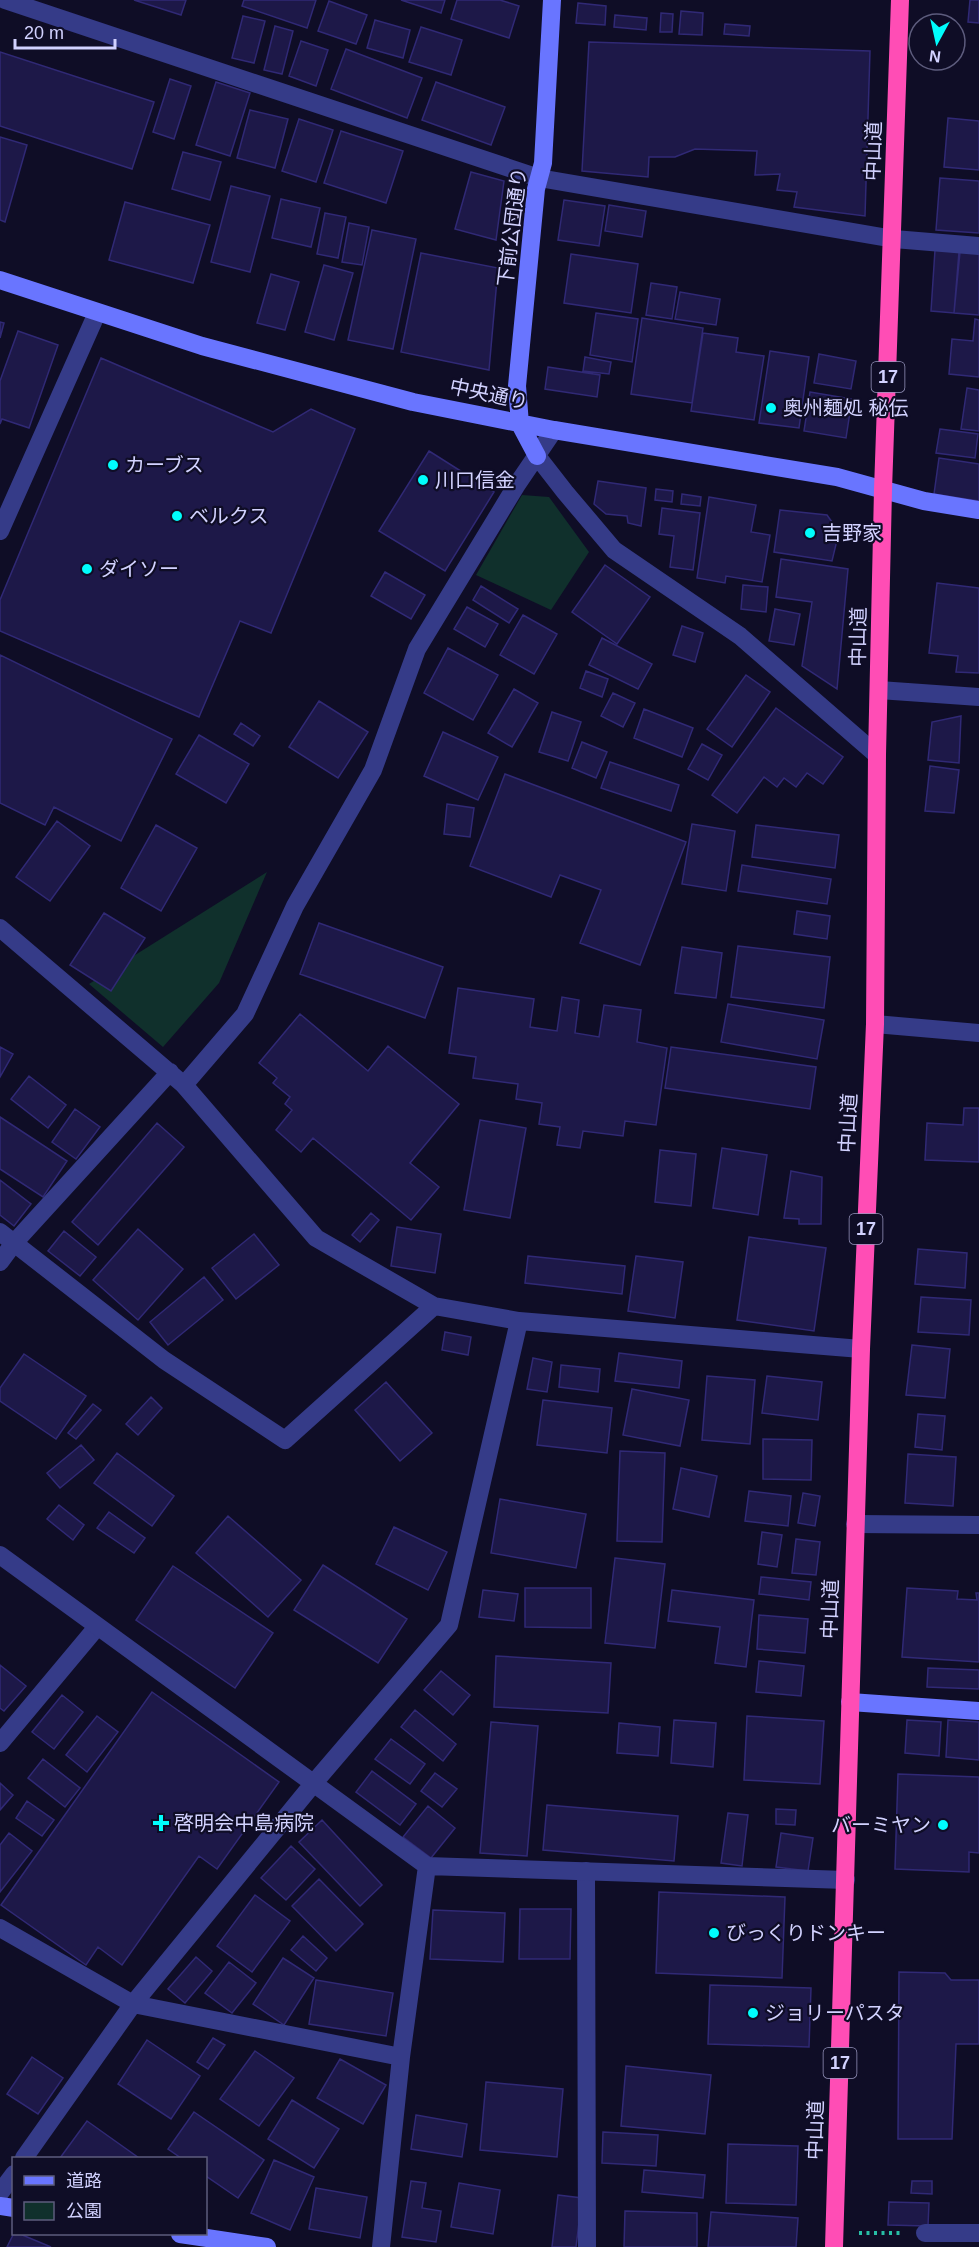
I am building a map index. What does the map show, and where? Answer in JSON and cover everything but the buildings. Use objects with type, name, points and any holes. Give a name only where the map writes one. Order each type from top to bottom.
[{"type":"highway","name":"中山道","points":[[835,2240],[855,1524],[875,1024],[877,755],[883,490],[894,239],[900,0]]},
{"type":"street","points":[[5,0],[539,178],[894,239],[979,246]]},
{"type":"street","name":"下前公団通り","points":[[537,456],[520,424],[517,386],[539,178],[543,163],[552,0]]},
{"type":"street","name":"中央通り","points":[[0,280],[202,346],[413,402],[520,424],[837,477],[924,501],[979,510]]},
{"type":"street","points":[[0,531],[5,504],[97,313]]},
{"type":"street","points":[[184,1085],[245,1014],[295,906],[373,770],[417,649],[516,486],[554,430]]},
{"type":"street","points":[[537,456],[614,550],[740,636],[877,755]]},
{"type":"street","points":[[879,690],[979,697]]},
{"type":"street","points":[[0,928],[184,1085],[316,1238],[434,1306],[519,1321],[861,1349]]},
{"type":"street","points":[[875,1024],[979,1033]]},
{"type":"street","points":[[0,1262],[7,1238],[170,1072]]},
{"type":"street","points":[[7,1238],[164,1360],[285,1440],[434,1306]]},
{"type":"street","points":[[25,2157],[133,2004],[313,1784],[449,1625],[519,1321]]},
{"type":"street","points":[[855,1524],[979,1525]]},
{"type":"street","points":[[0,1555],[426,1866],[846,1880]]},
{"type":"street","points":[[0,1743],[97,1627]]},
{"type":"street","points":[[850,1702],[979,1711]]},
{"type":"street","points":[[381,2247],[401,2057],[426,1866]]},
{"type":"street","points":[[586,1871],[587,2247]]},
{"type":"street","points":[[0,1928],[133,2004],[401,2057]]},
{"type":"street","points":[[0,2193],[12,2177]]},
{"type":"street","points":[[925,2233],[979,2233]]},
{"type":"street","points":[[187,2235],[267,2247]]},
{"type":"path","points":[[835,2240],[925,2233]]},
{"type":"green space","points":[[522,495],[549,497],[589,552],[551,610],[476,575]]},
{"type":"green space","points":[[267,872],[219,983],[163,1047],[89,984]]},
{"type":"place","name":"奥州麺処 秘伝","points":[[771,408]]},
{"type":"place","name":"カーブス","points":[[113,465]]},
{"type":"place","name":"川口信金","points":[[423,480]]},
{"type":"place","name":"ベルクス","points":[[177,516]]},
{"type":"place","name":"吉野家","points":[[810,533]]},
{"type":"place","name":"ダイソー","points":[[87,569]]},
{"type":"place","name":"啓明会中島病院","points":[[161,1823]]},
{"type":"place","name":"バーミヤン","points":[[943,1825]]},
{"type":"place","name":"びっくりドンキー","points":[[714,1933]]},
{"type":"place","name":"ジョリーパスタ","points":[[753,2013]]}]
